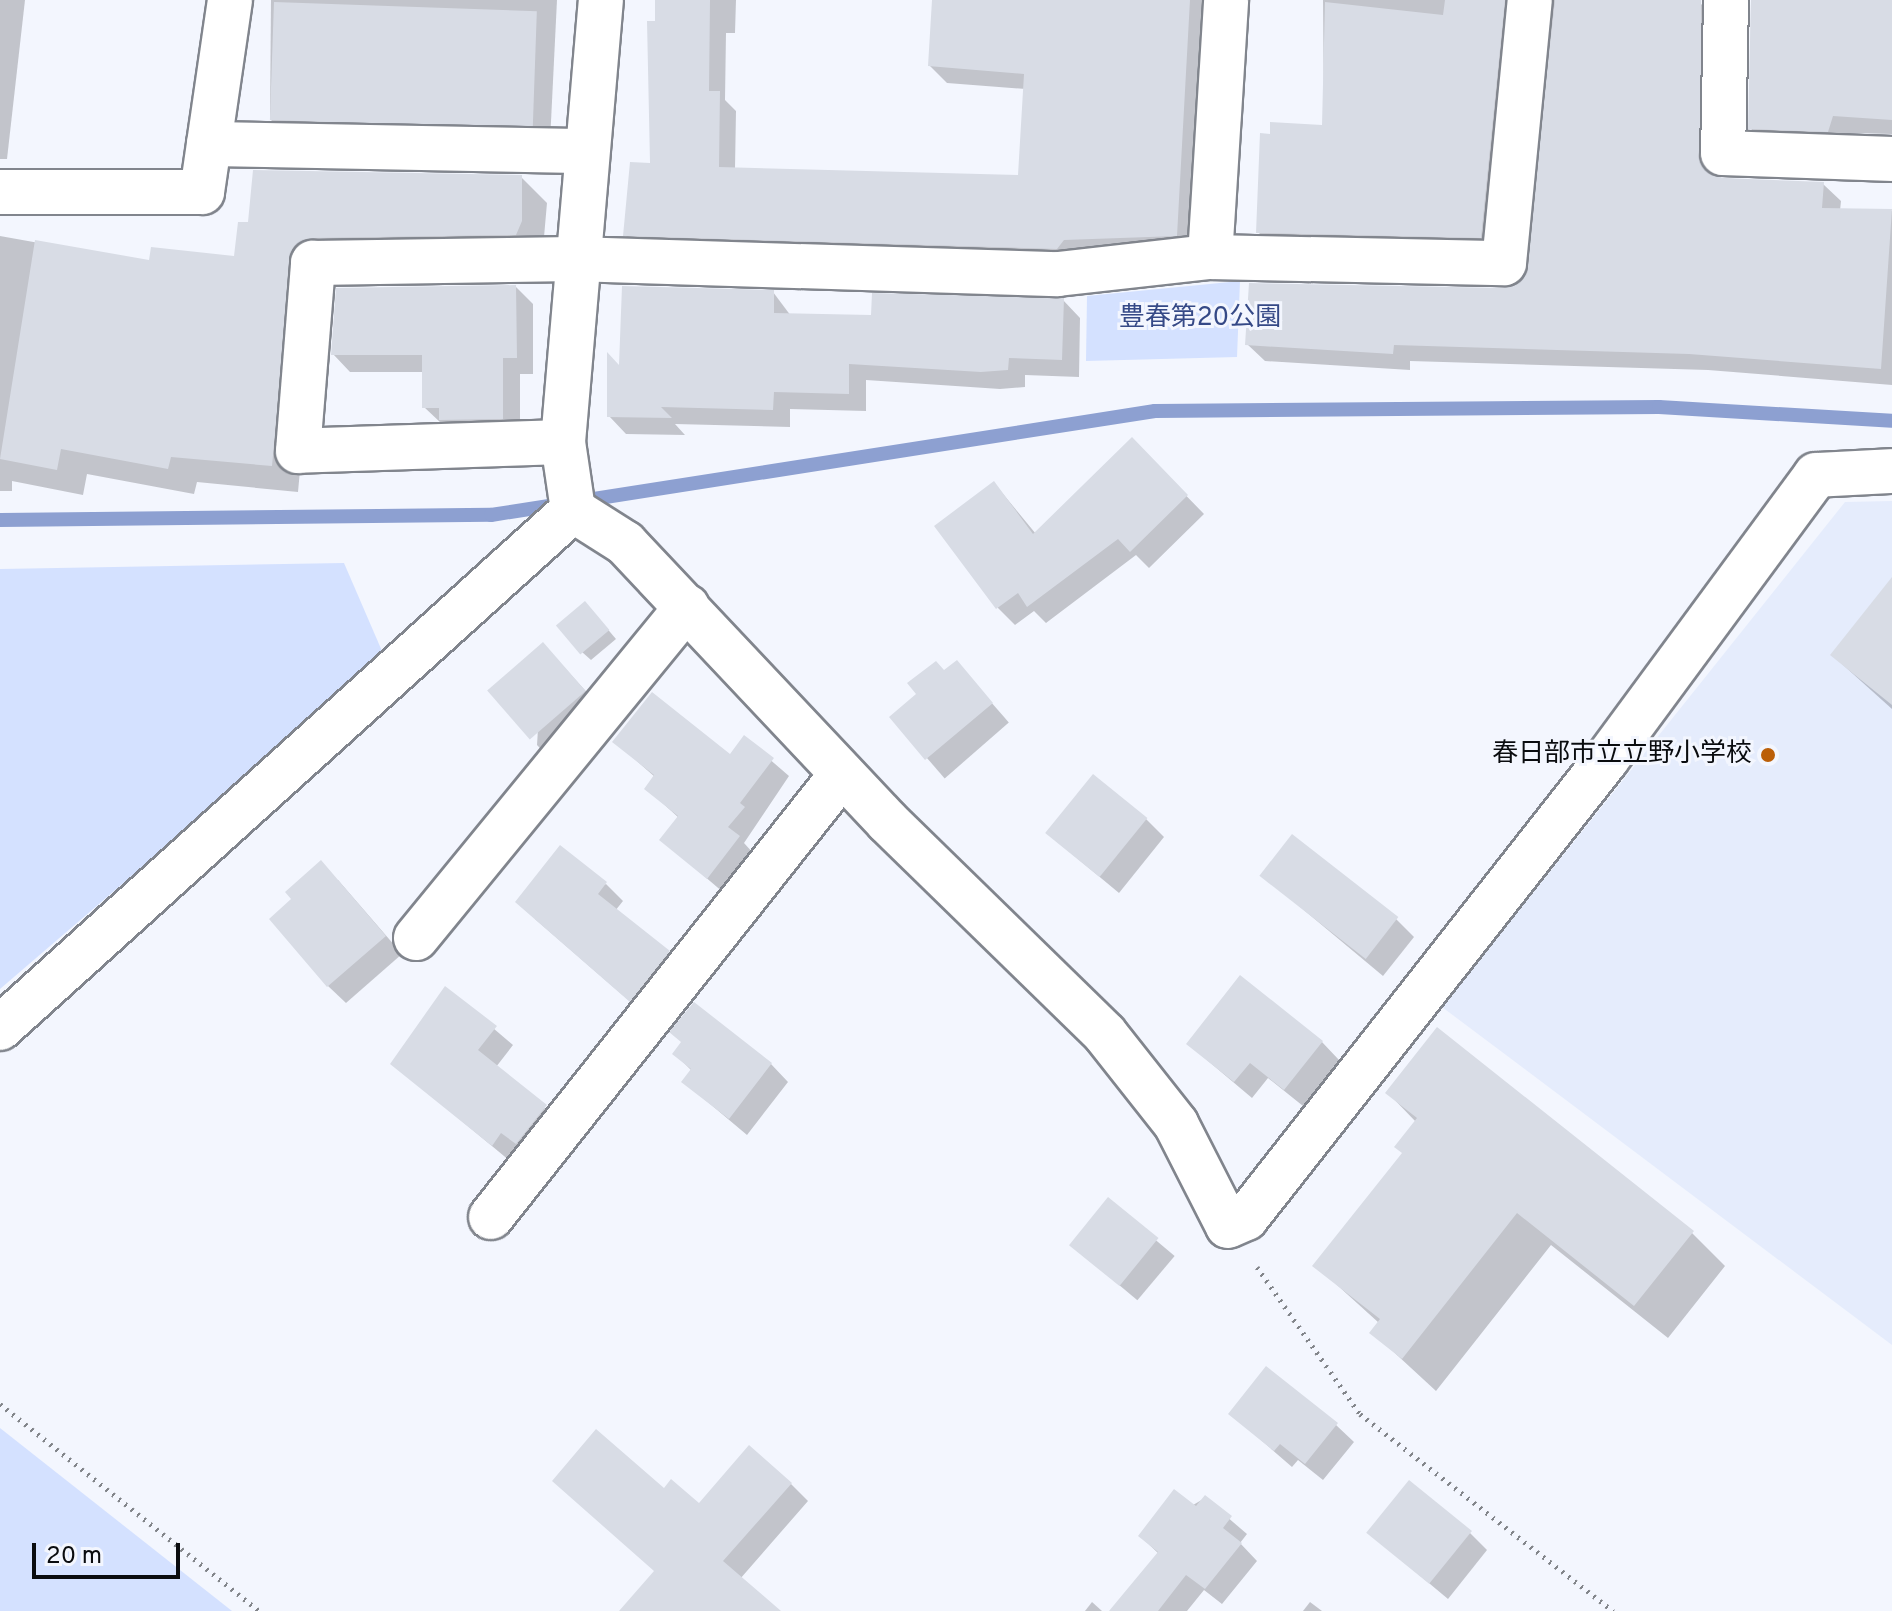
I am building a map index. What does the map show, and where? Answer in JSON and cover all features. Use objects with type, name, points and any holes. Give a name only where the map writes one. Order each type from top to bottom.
[{"type":"street","points":[[0,192],[202,192],[230,0]]},
{"type":"street","points":[[601,0],[582,151],[563,442],[573,510],[625,543],[842,774],[1105,1034],[1176,1124],[1228,1226],[1246,1218],[1596,773],[1816,475],[1892,471]]},
{"type":"street","points":[[1210,257],[1226,0]]},
{"type":"street","points":[[563,442],[298,451],[313,263],[574,259],[1058,274],[1210,257],[1504,263],[1530,0]]},
{"type":"street","points":[[1726,0],[1723,153],[1892,159]]},
{"type":"street","points":[[209,144],[582,151]]},
{"type":"street","points":[[0,1028],[573,510]]},
{"type":"street","points":[[416,938],[687,607]]},
{"type":"street","points":[[491,1217],[842,774]]},
{"type":"path","points":[[1228,1226],[1360,1414],[1613,1611]]},
{"type":"path","points":[[0,1404],[259,1611]]},
{"type":"shaded area","name":"春日部市立立野小学校","points":[[1892,501],[1892,1345],[1442,1007],[1845,502]]},
{"type":"green space","name":"豊春第20公園","points":[[1240,281],[1237,357],[1086,361],[1087,296]]},
{"type":"green space","points":[[344,563],[385,658],[0,989],[0,569]]},
{"type":"green space","points":[[0,1428],[232,1611],[0,1611]]},
{"type":"building","points":[[655,0],[710,0],[709,91],[720,91],[719,167],[1018,175],[1024,74],[928,66],[932,0],[1190,0],[1177,236],[1064,240],[1057,249],[623,236],[630,162],[650,163],[647,21],[655,21]]},
{"type":"building","points":[[1445,0],[1505,0],[1481,238],[1256,233],[1260,133],[1270,134],[1270,122],[1322,125],[1325,2],[1443,15]]},
{"type":"building","points":[[1555,0],[1701,0],[1702,166],[1722,178],[1824,182],[1822,208],[1892,209],[1881,369],[1689,354],[1394,345],[1393,354],[1245,345],[1249,283],[1503,288],[1524,278]]},
{"type":"building","points":[[1751,0],[1892,0],[1892,120],[1833,116],[1828,132],[1748,129]]},
{"type":"building","points":[[274,2],[537,11],[533,129],[270,120]]},
{"type":"building","points":[[253,170],[522,175],[522,221],[516,235],[313,238],[292,249],[272,466],[171,457],[168,469],[61,449],[57,470],[0,459],[35,240],[149,260],[151,247],[234,256],[238,222],[248,222]]},
{"type":"building","points":[[516,285],[517,358],[503,358],[503,419],[439,420],[439,408],[422,408],[422,355],[331,355],[336,288]]},
{"type":"building","points":[[622,286],[774,290],[774,313],[871,315],[872,293],[1064,298],[1062,360],[1009,358],[1008,370],[981,372],[849,364],[849,394],[774,392],[773,410],[661,407],[672,418],[607,417],[607,352],[619,365]]},
{"type":"building","points":[[1132,437],[1188,495],[1130,552],[1118,539],[1027,607],[1018,593],[996,609],[934,526],[994,481],[1033,534]]},
{"type":"building","points":[[1892,577],[1892,705],[1830,655]]},
{"type":"building","points":[[585,601],[609,630],[580,655],[556,625]]},
{"type":"building","points":[[543,642],[586,691],[530,740],[487,691]]},
{"type":"building","points":[[957,660],[993,703],[925,760],[889,717],[916,694],[907,683],[936,661],[944,670]]},
{"type":"building","points":[[652,692],[730,754],[744,735],[774,758],[740,803],[745,807],[728,827],[740,836],[707,879],[659,840],[678,816],[644,789],[654,775],[612,742]]},
{"type":"building","points":[[1093,774],[1147,818],[1100,877],[1045,833]]},
{"type":"building","points":[[1292,834],[1398,917],[1366,959],[1259,876]]},
{"type":"building","points":[[560,845],[607,882],[598,894],[670,951],[630,1002],[515,902]]},
{"type":"building","points":[[321,860],[386,936],[327,987],[269,919],[291,899],[285,892]]},
{"type":"building","points":[[1240,975],[1323,1041],[1284,1090],[1250,1063],[1234,1082],[1186,1044]]},
{"type":"building","points":[[445,986],[497,1026],[478,1050],[547,1105],[516,1144],[501,1133],[492,1146],[390,1064]]},
{"type":"building","points":[[694,1002],[772,1063],[729,1119],[681,1082],[691,1069],[672,1054],[681,1042],[669,1032]]},
{"type":"building","points":[[1437,1027],[1694,1231],[1634,1306],[1517,1213],[1402,1359],[1369,1333],[1380,1319],[1312,1266],[1402,1153],[1394,1147],[1417,1118],[1385,1093]]},
{"type":"building","points":[[1108,1197],[1159,1238],[1119,1286],[1069,1245]]},
{"type":"building","points":[[1266,1366],[1338,1423],[1305,1464],[1280,1444],[1274,1451],[1228,1414]]},
{"type":"building","points":[[596,1429],[664,1488],[671,1479],[699,1503],[749,1445],[792,1483],[723,1561],[781,1611],[619,1611],[654,1571],[552,1481]]},
{"type":"building","points":[[1409,1480],[1472,1531],[1429,1584],[1366,1533]]},
{"type":"building","points":[[1174,1489],[1196,1506],[1205,1495],[1232,1516],[1223,1528],[1242,1543],[1205,1589],[1186,1575],[1158,1611],[1109,1611],[1158,1552],[1138,1536]]},
{"type":"waterway","points":[[0,520],[491,515],[1155,411],[1659,407],[1892,421]]},
{"type":"place","name":"春日部市立立野小学校","points":[[1768,755]]}]
